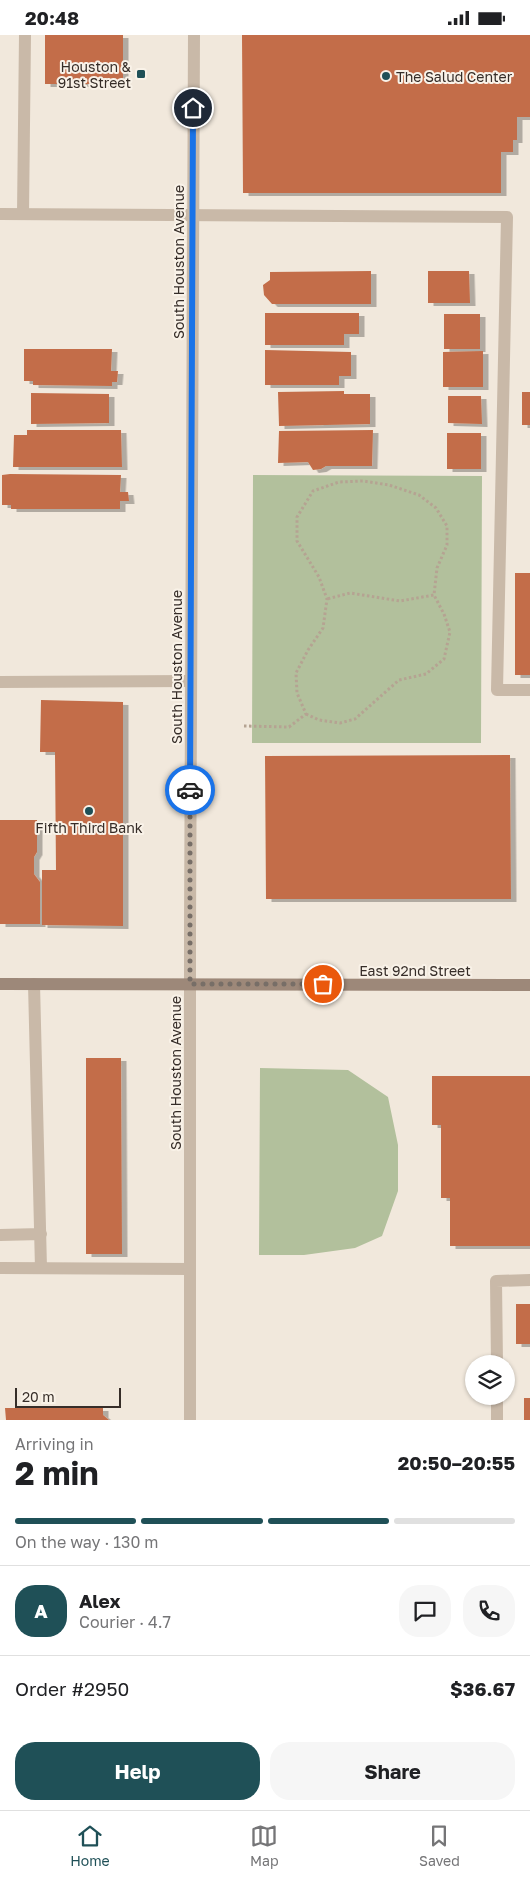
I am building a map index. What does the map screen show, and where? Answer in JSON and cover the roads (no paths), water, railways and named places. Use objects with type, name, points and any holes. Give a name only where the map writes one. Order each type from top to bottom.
[{"type":"street","points":[[23,214],[25,35]]},
{"type":"street","name":"South Houston Avenue","points":[[190,1420],[194,35]]},
{"type":"street","points":[[0,213],[506,217],[496,690],[530,690]]},
{"type":"street","points":[[0,682],[191,681]]},
{"type":"street","name":"East 92nd Street","points":[[0,984],[530,985]]},
{"type":"street","points":[[34,984],[41,1268]]},
{"type":"street","points":[[0,1235],[41,1234]]},
{"type":"street","points":[[0,1268],[190,1269]]},
{"type":"street","points":[[496,1355],[496,1281],[530,1281]]},
{"type":"street","points":[[497,1405],[497,1420]]},
{"type":"place","name":"Houston & 91st Street","points":[[141,74]]},
{"type":"place","name":"The Salud Center","points":[[386,76]]},
{"type":"place","name":"Fifth Third Bank","points":[[89,811]]}]
